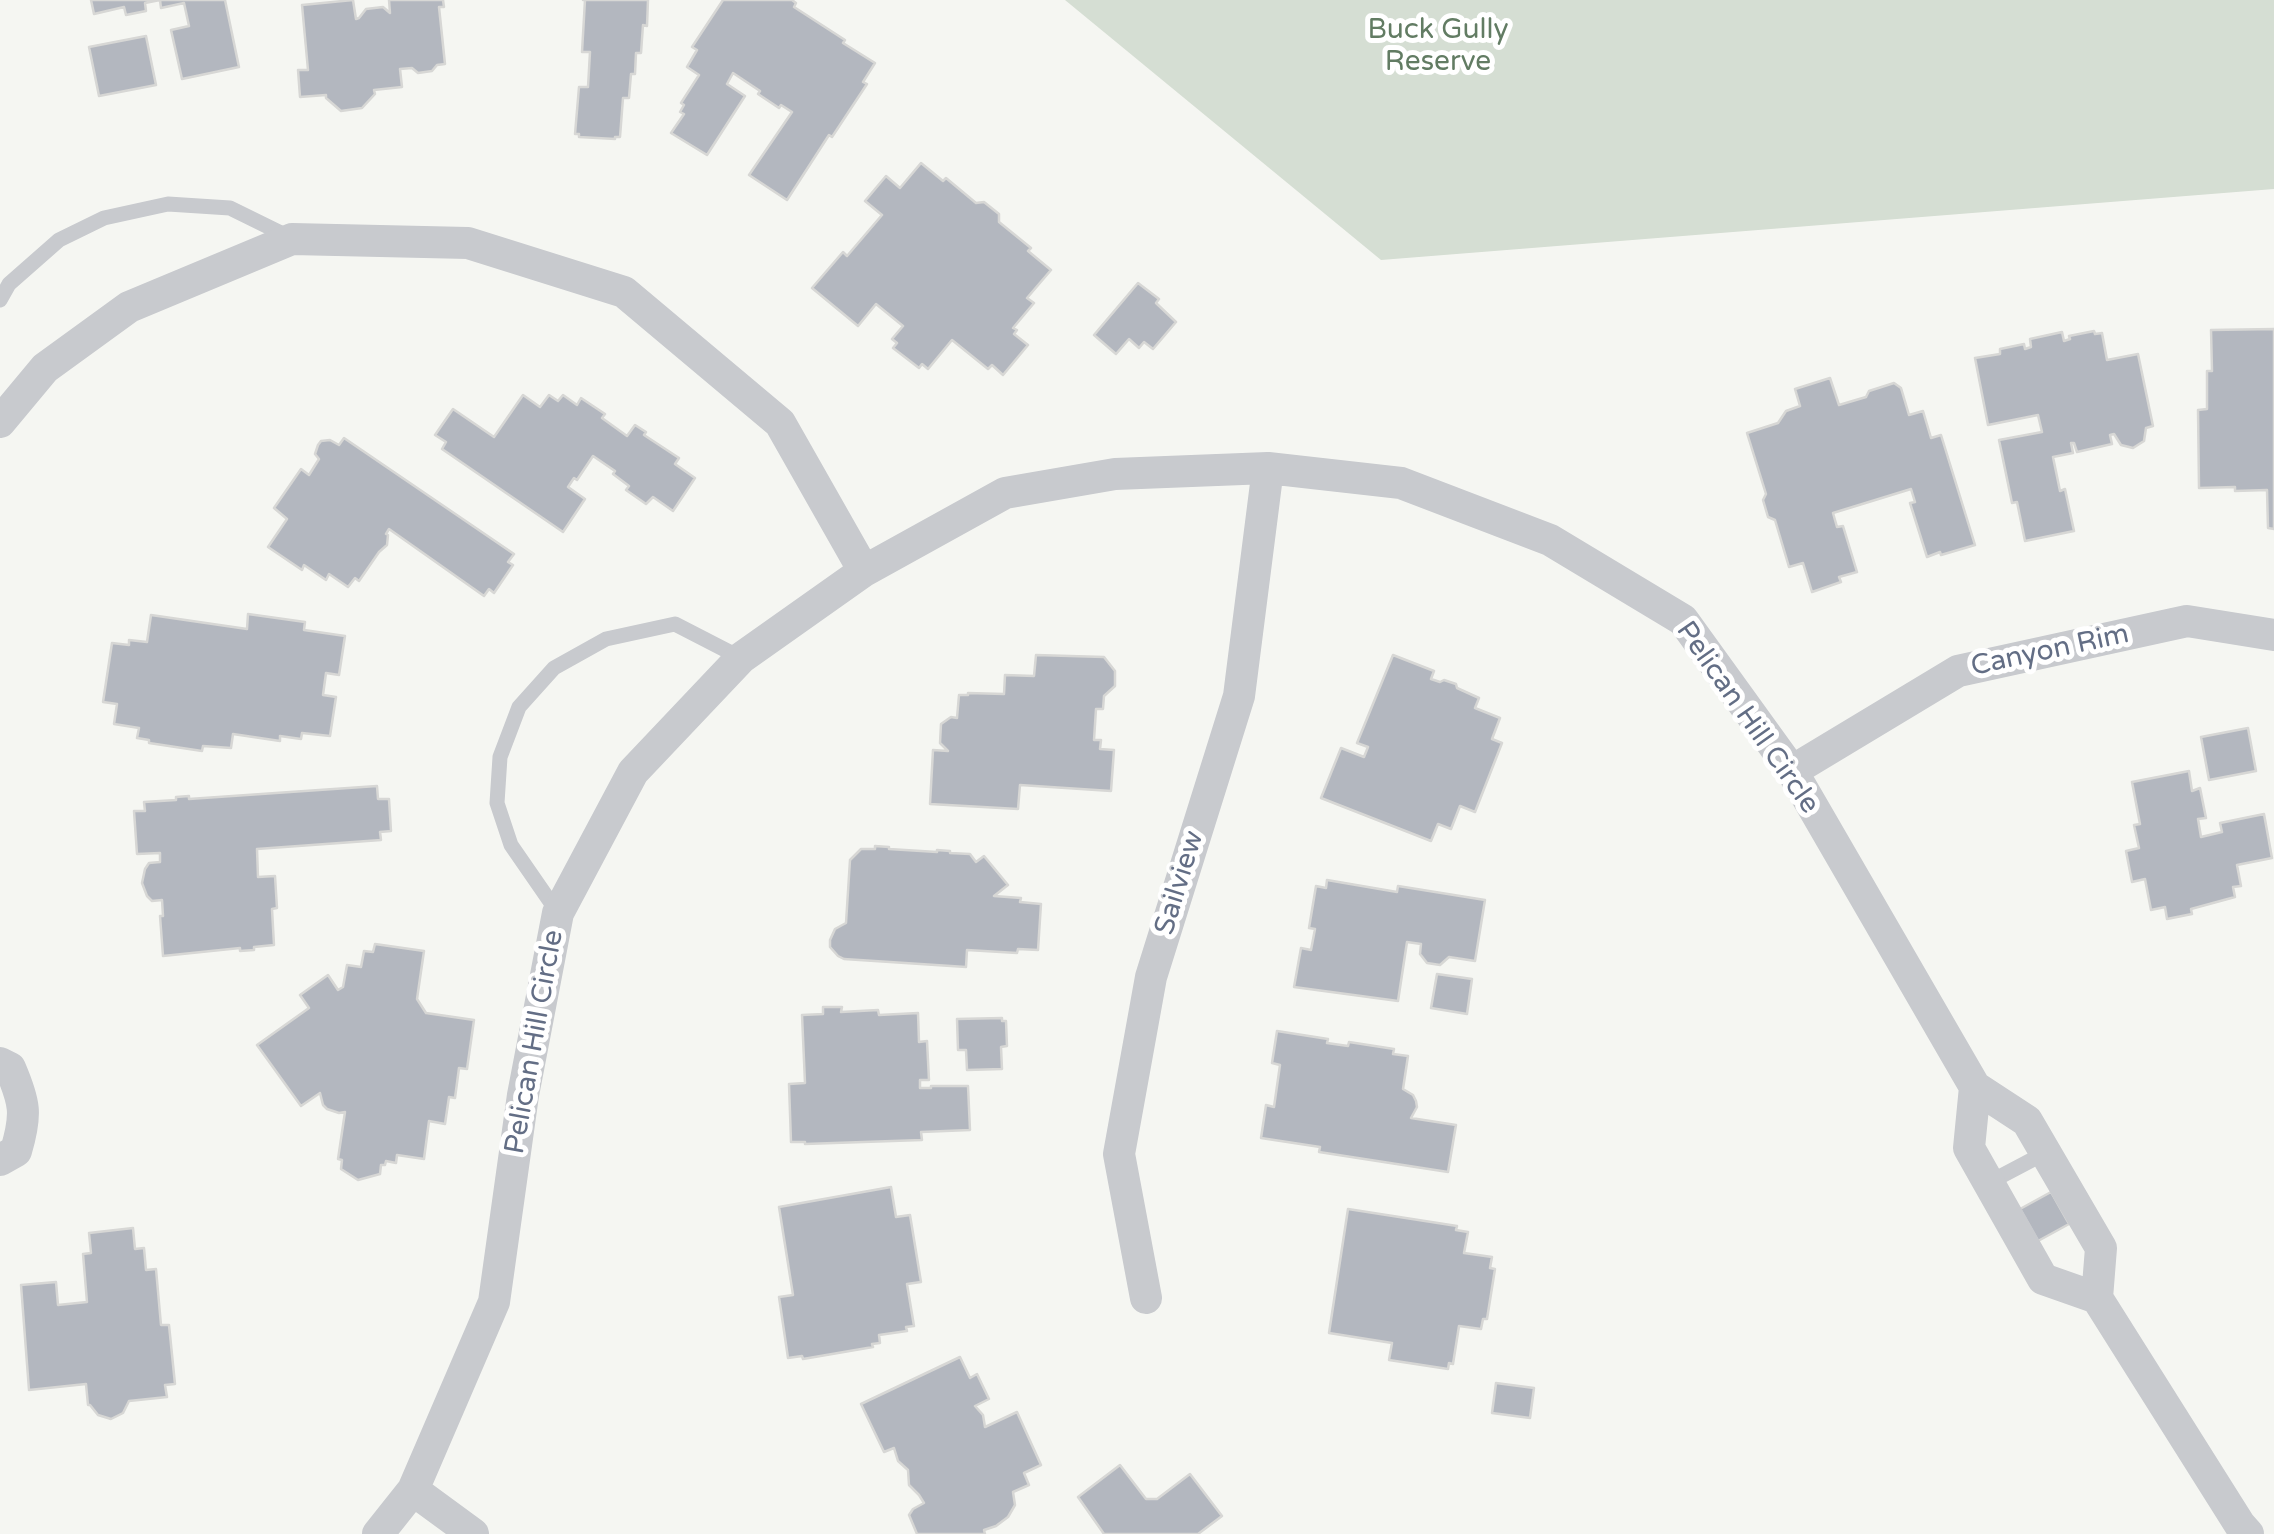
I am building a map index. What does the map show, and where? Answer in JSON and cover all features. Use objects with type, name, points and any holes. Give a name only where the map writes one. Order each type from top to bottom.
[{"type":"street","points":[[0,422],[46,368],[129,307],[292,238],[468,243],[624,292],[780,423],[864,571]]},
{"type":"street","name":"Pelican Hill Circle","points":[[378,1534],[414,1490],[494,1302],[523,1095],[558,913],[633,772],[742,658],[864,571],[1005,494],[1116,474],[1268,468],[1401,482],[1550,540],[1683,620],[1792,771],[1975,1087],[2027,1122],[2101,1248],[2097,1298]]},
{"type":"street","name":"Sailview","points":[[1146,1298],[1118,1154],[1151,977],[1239,696],[1268,468]]},
{"type":"street","name":"Canyon Rim","points":[[1792,771],[1958,671],[2187,621],[2274,634]]},
{"type":"street","points":[[0,1063],[10,1068],[22,1097],[24,1124],[16,1151],[0,1160]]},
{"type":"street","points":[[1975,1087],[1970,1148],[2044,1279],[2097,1298],[2248,1534]]},
{"type":"street","points":[[414,1490],[473,1534]]},
{"type":"lane","points":[[0,300],[9,284],[59,240],[104,218],[168,204],[230,208],[292,238]]},
{"type":"lane","points":[[558,913],[511,846],[497,804],[500,757],[519,707],[554,668],[606,639],[675,624],[742,658]]},
{"type":"lane","points":[[1988,1183],[2045,1153]]},
{"type":"green space","name":"Buck Gully Reserve","points":[[1065,0],[2274,0],[2274,189],[1381,260]]},
{"type":"building","points":[[91,0],[160,0],[145,3],[146,11],[126,15],[124,7],[94,14]]},
{"type":"building","points":[[160,0],[225,0],[239,67],[182,79],[171,30],[189,26],[184,3],[161,8]]},
{"type":"building","points":[[353,0],[356,19],[366,9],[383,7],[390,13],[389,0],[443,0],[444,7],[439,7],[445,64],[418,73],[412,68],[400,69],[402,87],[374,90],[375,94],[362,108],[341,111],[326,95],[300,97],[298,70],[308,70],[302,5]]},
{"type":"building","points":[[585,0],[648,0],[641,53],[636,53],[629,98],[623,98],[620,137],[615,139],[575,134],[579,87],[588,87],[590,52],[582,52]]},
{"type":"building","points":[[723,0],[792,0],[796,3],[794,7],[875,63],[863,82],[867,84],[787,200],[749,175],[792,112],[781,105],[779,108],[733,73],[727,84],[745,96],[707,155],[671,133],[684,114],[680,112],[684,105],[681,103],[699,75],[687,67],[697,50],[692,47]]},
{"type":"building","points":[[146,36],[156,85],[99,96],[89,47]]},
{"type":"building","points":[[921,163],[976,203],[984,202],[999,214],[999,222],[1051,270],[1027,298],[1034,303],[1013,328],[1017,330],[1014,334],[1028,345],[1003,375],[992,365],[988,369],[952,340],[928,369],[922,364],[919,368],[893,348],[897,343],[892,339],[903,326],[876,304],[858,326],[812,288],[843,252],[847,256],[882,215],[865,201],[886,176],[900,188]]},
{"type":"building","points":[[1138,283],[1159,299],[1156,303],[1176,322],[1153,349],[1144,342],[1139,348],[1129,339],[1116,354],[1094,335]]},
{"type":"building","points":[[2274,329],[2274,529],[2268,528],[2267,490],[2199,488],[2198,410],[2207,409],[2207,371],[2212,371],[2211,330]]},
{"type":"building","points":[[2062,332],[2064,341],[2069,336],[2102,333],[2107,360],[2138,354],[2153,426],[2146,428],[2144,441],[2133,448],[2121,445],[2114,434],[2110,435],[2112,444],[2077,452],[2071,443],[2073,453],[2053,457],[2074,531],[2025,541],[2017,502],[2012,503],[1999,440],[2042,432],[2038,415],[1988,425],[1975,358],[2000,354],[2000,349],[2024,344],[2025,349],[2031,347],[2030,339]]},
{"type":"building","points":[[1830,378],[1839,405],[1894,383],[1901,388],[1909,415],[1923,411],[1931,438],[1941,435],[1975,545],[1927,557],[1910,503],[1915,502],[1911,489],[1833,513],[1837,527],[1843,526],[1857,572],[1812,592],[1803,563],[1789,567],[1775,520],[1768,517],[1763,500],[1766,494],[1747,433],[1778,423],[1786,411],[1800,406],[1795,389]]},
{"type":"building","points":[[523,395],[540,407],[549,395],[558,401],[563,395],[577,405],[581,398],[627,436],[635,425],[646,432],[644,435],[679,458],[675,464],[695,478],[673,511],[653,497],[646,504],[626,490],[629,486],[613,474],[615,471],[593,456],[568,487],[585,499],[563,532],[442,449],[446,442],[435,435],[453,409],[494,437]]},
{"type":"building","points":[[344,438],[514,554],[508,562],[513,565],[494,593],[489,589],[484,596],[389,529],[387,545],[359,581],[355,578],[348,587],[329,574],[326,580],[304,565],[302,570],[268,547],[287,519],[274,508],[301,469],[309,475],[319,459],[315,454],[321,441],[339,445]]},
{"type":"building","points":[[248,614],[305,622],[304,630],[345,636],[339,675],[326,673],[323,695],[336,697],[330,736],[302,733],[301,739],[280,736],[280,741],[233,734],[231,748],[203,746],[202,751],[149,743],[137,738],[139,728],[114,724],[117,704],[103,702],[112,643],[147,642],[151,615],[247,629]]},
{"type":"building","points":[[1036,655],[1104,657],[1115,671],[1115,686],[1104,696],[1103,709],[1096,709],[1094,740],[1101,740],[1100,749],[1114,750],[1111,791],[1020,785],[1018,809],[930,804],[933,750],[948,751],[940,743],[941,724],[951,717],[957,718],[959,695],[1004,694],[1005,675],[1034,676]]},
{"type":"building","points":[[1393,655],[1434,671],[1431,679],[1456,684],[1479,698],[1475,708],[1500,718],[1492,739],[1502,743],[1475,812],[1460,806],[1451,829],[1438,824],[1431,841],[1321,798],[1341,748],[1364,757],[1368,747],[1357,743]]},
{"type":"building","points":[[2248,728],[2256,771],[2209,780],[2201,737]]},
{"type":"building","points":[[2189,771],[2192,791],[2200,788],[2206,818],[2198,819],[2201,837],[2222,832],[2220,823],[2264,814],[2272,858],[2237,865],[2241,886],[2233,887],[2235,897],[2167,919],[2165,907],[2151,910],[2145,879],[2132,882],[2126,851],[2139,848],[2134,825],[2140,824],[2132,782]]},
{"type":"building","points":[[377,786],[378,799],[389,799],[391,831],[380,832],[381,840],[257,849],[258,877],[275,876],[274,945],[254,950],[163,956],[162,900],[152,901],[142,883],[149,863],[160,862],[160,853],[137,854],[134,811],[145,811],[144,802]]},
{"type":"building","points":[[875,846],[970,854],[976,862],[984,856],[1008,885],[994,896],[1041,904],[1038,950],[967,950],[966,967],[838,956],[830,947],[830,940],[835,929],[846,923],[850,860],[861,849]]},
{"type":"building","points":[[1327,880],[1397,892],[1398,886],[1485,900],[1475,961],[1449,957],[1440,965],[1427,963],[1420,954],[1421,944],[1407,942],[1398,1001],[1294,987],[1301,948],[1311,950],[1315,929],[1309,928],[1316,886],[1326,888]]},
{"type":"building","points":[[375,944],[424,951],[417,999],[426,1013],[474,1020],[467,1069],[459,1068],[455,1098],[449,1097],[445,1124],[429,1121],[424,1159],[397,1155],[396,1163],[386,1161],[381,1165],[380,1174],[358,1180],[341,1169],[342,1160],[338,1159],[345,1112],[327,1109],[320,1093],[301,1106],[257,1045],[309,1008],[300,995],[328,975],[338,990],[343,987],[347,965],[361,967],[364,951],[373,952]]},
{"type":"building","points":[[1437,974],[1472,979],[1467,1014],[1431,1008]]},
{"type":"building","points":[[823,1007],[842,1007],[841,1012],[878,1010],[879,1015],[918,1013],[919,1042],[927,1041],[929,1080],[920,1080],[920,1088],[968,1086],[970,1130],[921,1132],[922,1140],[791,1142],[789,1084],[805,1083],[802,1015],[823,1014]]},
{"type":"building","points":[[957,1019],[1006,1021],[1007,1046],[1001,1047],[1002,1069],[967,1070],[966,1050],[958,1050]]},
{"type":"building","points":[[1277,1031],[1328,1039],[1327,1043],[1394,1049],[1393,1054],[1408,1056],[1403,1089],[1416,1101],[1411,1118],[1456,1125],[1448,1172],[1319,1152],[1320,1147],[1261,1138],[1266,1105],[1274,1107],[1280,1065],[1272,1063]]},
{"type":"building","points":[[891,1187],[896,1217],[910,1215],[921,1282],[907,1284],[914,1326],[906,1327],[907,1331],[879,1335],[880,1343],[872,1344],[873,1347],[788,1358],[779,1297],[793,1295],[779,1207]]},
{"type":"building","points":[[2051,1192],[2069,1224],[2038,1241],[2020,1209]]},
{"type":"building","points":[[1348,1209],[1457,1226],[1456,1230],[1468,1232],[1464,1253],[1492,1257],[1490,1268],[1495,1269],[1487,1319],[1483,1319],[1481,1329],[1459,1326],[1453,1364],[1449,1363],[1448,1369],[1389,1360],[1392,1343],[1329,1333]]},
{"type":"building","points":[[133,1228],[135,1249],[144,1248],[146,1270],[156,1269],[161,1325],[169,1325],[175,1384],[165,1385],[167,1397],[129,1401],[123,1413],[111,1419],[98,1415],[88,1405],[86,1384],[29,1390],[21,1285],[56,1282],[58,1305],[87,1302],[83,1254],[91,1253],[89,1233]]},
{"type":"building","points":[[960,1357],[970,1378],[977,1374],[989,1399],[975,1406],[983,1415],[985,1427],[1017,1412],[1041,1465],[1024,1473],[1029,1485],[1013,1492],[1015,1505],[1008,1517],[984,1530],[985,1534],[917,1534],[909,1515],[924,1503],[909,1485],[908,1470],[898,1461],[894,1448],[884,1452],[861,1404]]},
{"type":"building","points":[[1496,1383],[1534,1388],[1530,1418],[1492,1413]]},
{"type":"building","points":[[1120,1465],[1146,1499],[1157,1499],[1190,1474],[1222,1516],[1198,1534],[1104,1534],[1078,1497]]}]
